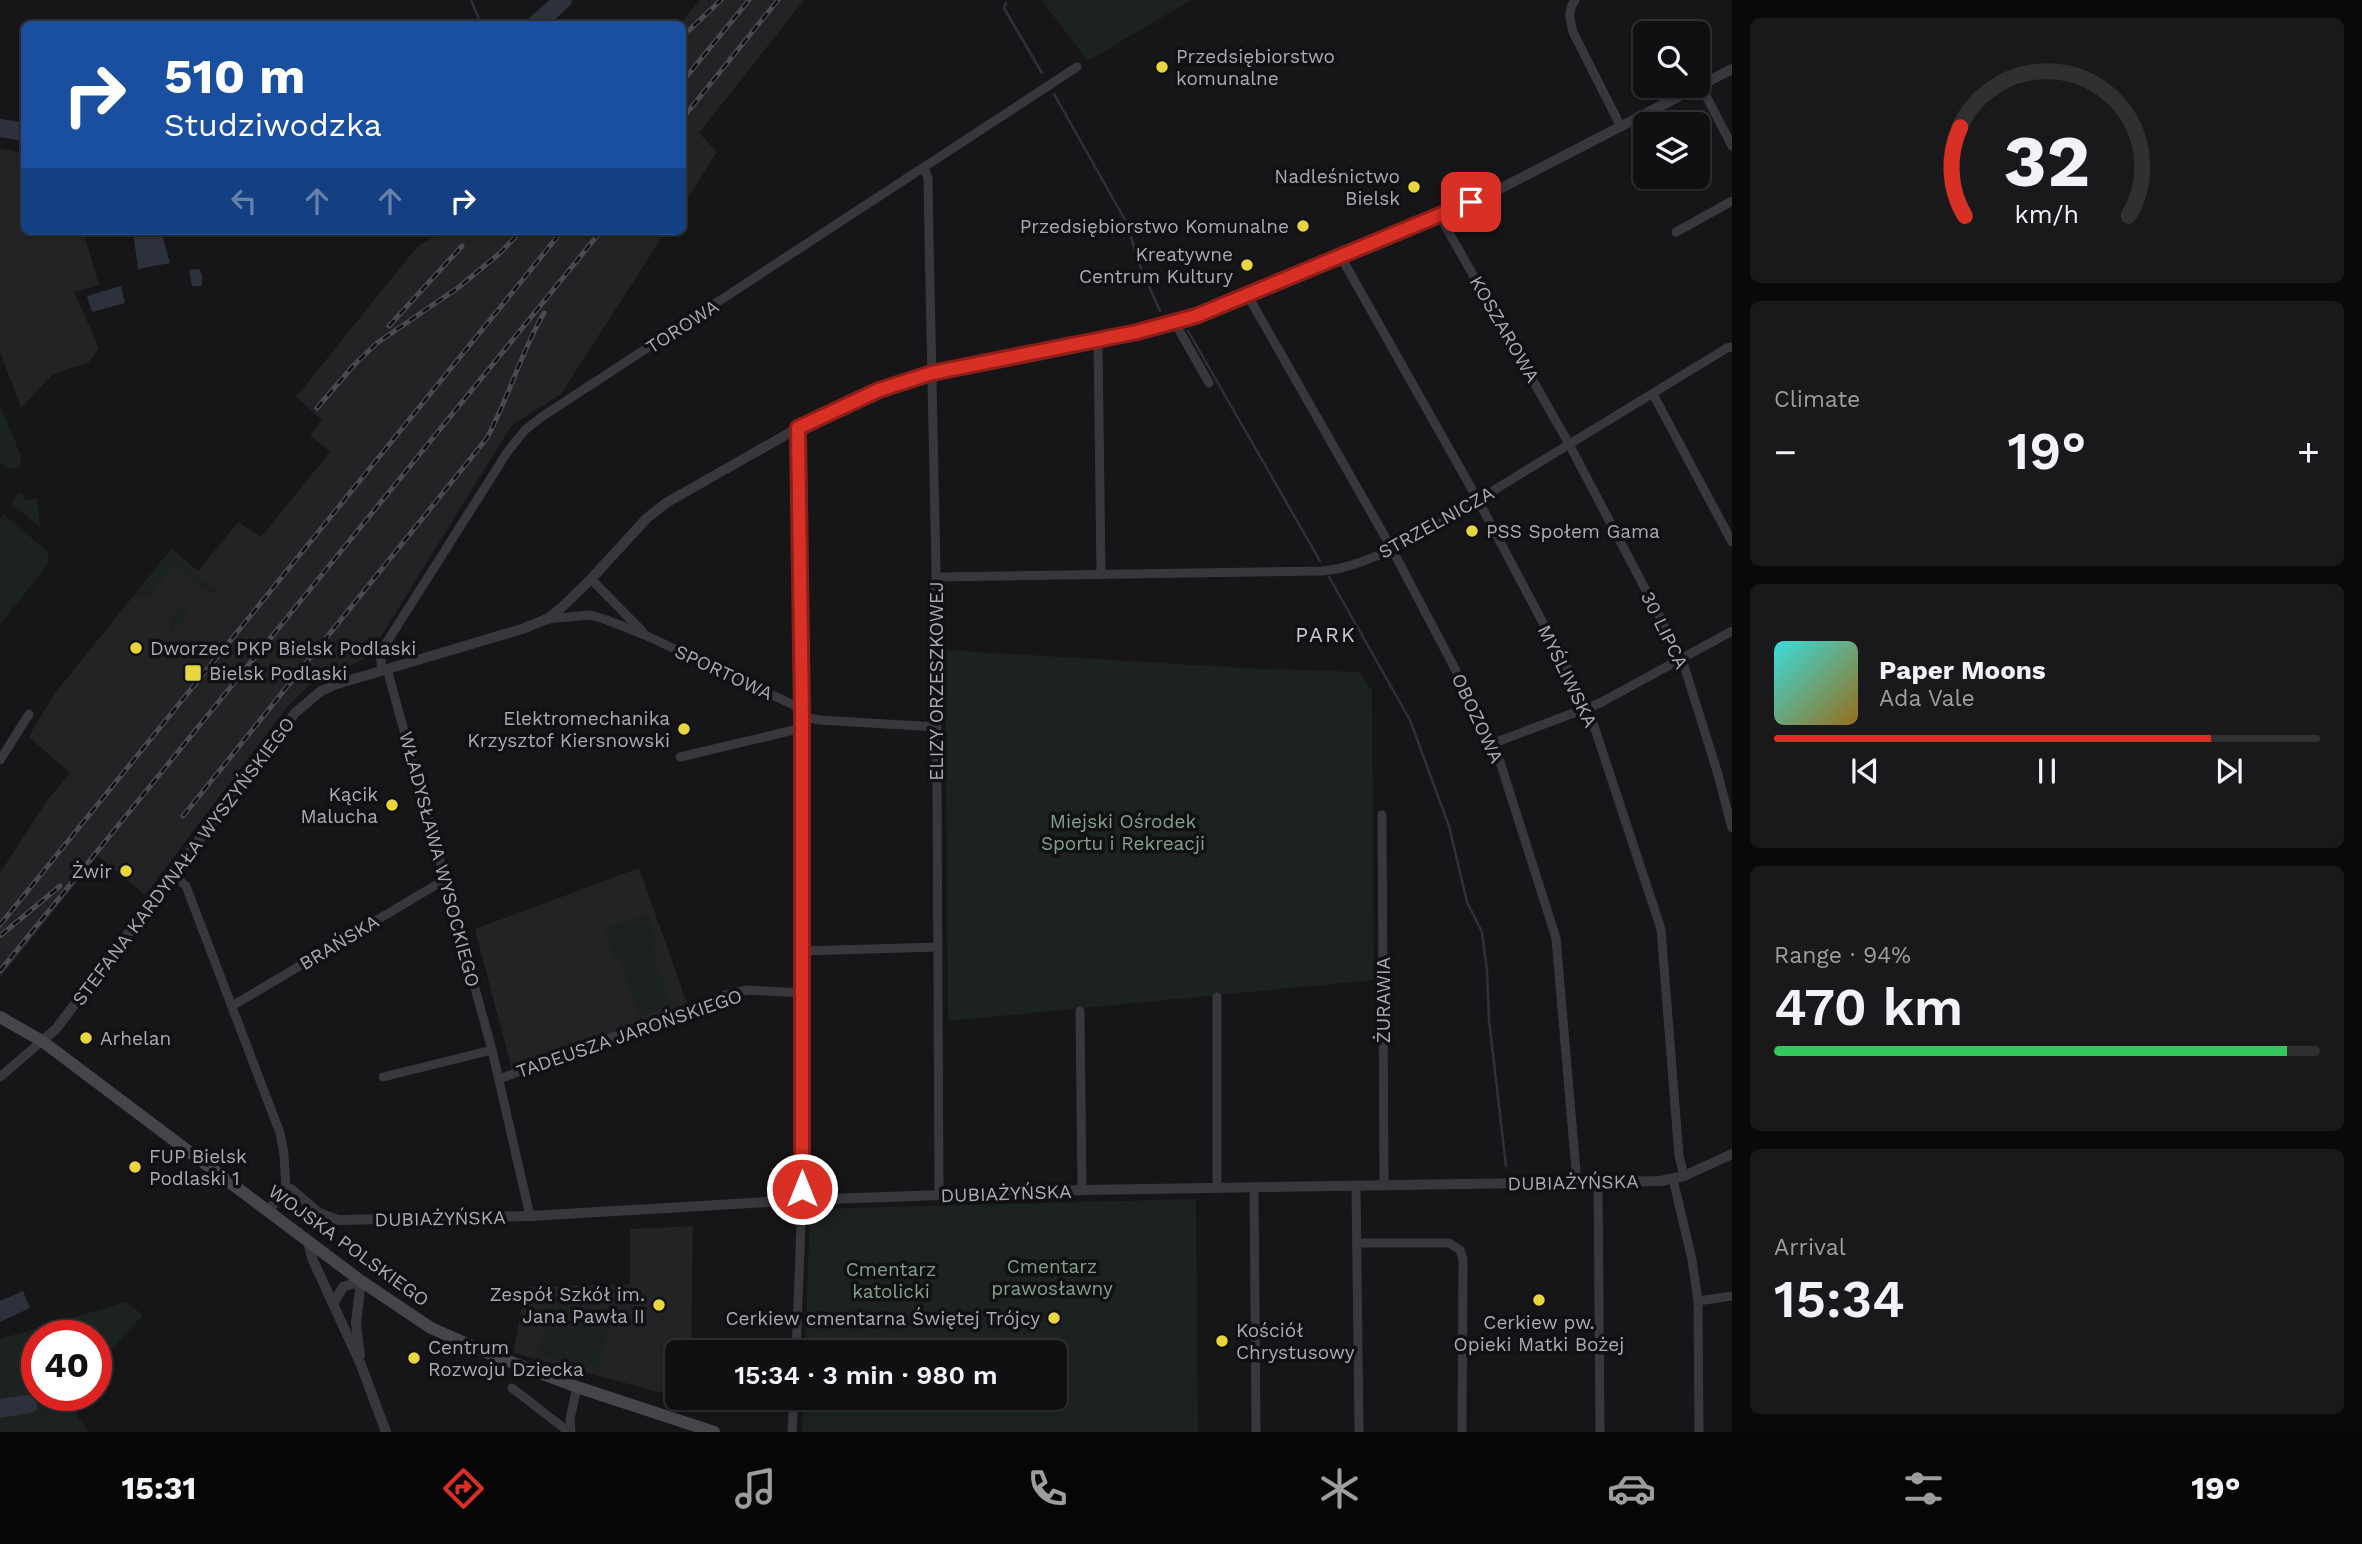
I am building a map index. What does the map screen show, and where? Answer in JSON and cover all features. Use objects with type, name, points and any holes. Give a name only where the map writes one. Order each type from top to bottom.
[{"type":"main road","name":"WOJSKA POLSKIEGO","points":[[0,1017],[42,1041],[361,1281],[414,1317],[460,1342],[577,1387],[714,1432]]},
{"type":"street","points":[[1575,0],[1570,7],[1569,18],[1573,32],[1622,127]]},
{"type":"street","name":"TOROWA","points":[[385,670],[380,653],[508,451],[525,430],[1077,67]]},
{"type":"street","points":[[1710,81],[1732,69]]},
{"type":"street","points":[[591,579],[647,519],[666,503],[798,428],[879,390],[932,373],[1175,323],[1248,296],[1493,192],[1678,98]]},
{"type":"street","points":[[1707,98],[1732,146]]},
{"type":"street","name":"ELIZY ORZESZKOWEJ","points":[[924,168],[928,178],[936,576],[939,1195]]},
{"type":"street","points":[[1676,232],[1732,201]]},
{"type":"street","name":"KOSZAROWA","points":[[1439,215],[1569,444]]},
{"type":"street","name":"MYŚLIWSKA","points":[[1340,257],[1478,500],[1588,708],[1661,929],[1679,1156],[1678,1177],[1698,1301],[1699,1432]]},
{"type":"street","name":"OBOZOWA","points":[[1248,296],[1392,549],[1494,743],[1556,938],[1577,1183]]},
{"type":"street","points":[[1175,323],[1209,383]]},
{"type":"street","points":[[1098,340],[1101,574]]},
{"type":"street","name":"STRZELNICZA","points":[[936,576],[1325,571],[1345,567],[1392,549],[1732,347]]},
{"type":"street","points":[[1653,394],[1732,542]]},
{"type":"street","points":[[797,1340],[802,1200],[802,718],[798,428]]},
{"type":"street","name":"30 LIPCA","points":[[1569,444],[1682,659],[1732,828]]},
{"type":"street","name":"SPORTOWA","points":[[547,619],[591,579],[645,635]]},
{"type":"street","name":"SPORTOWA","points":[[385,670],[523,629],[547,619],[590,615],[645,635],[802,718],[937,727]]},
{"type":"street","points":[[1494,743],[1588,708],[1732,631]]},
{"type":"street","name":"STEFANA KARDYNAŁA WYSZYŃSKIEGO","points":[[0,1077],[56,1029],[295,713],[308,700],[337,684],[385,670]]},
{"type":"street","name":"WŁADYSŁAWA WYSOCKIEGO","points":[[385,670],[446,878],[492,1050],[530,1216]]},
{"type":"street","points":[[0,760],[29,714]]},
{"type":"street","points":[[680,758],[802,718]]},
{"type":"street","name":"ŻURAWIA","points":[[1382,815],[1384,1186]]},
{"type":"street","points":[[174,875],[186,886],[280,1133],[286,1189],[268,1211]]},
{"type":"street","name":"BRAŃSKA","points":[[232,1006],[446,878]]},
{"type":"street","points":[[802,951],[938,947]]},
{"type":"street","name":"TADEUSZA JAROŃSKIEGO","points":[[499,1079],[729,994],[748,990],[802,993]]},
{"type":"street","points":[[1217,998],[1217,1188]]},
{"type":"street","points":[[1080,1010],[1082,1190]]},
{"type":"street","points":[[383,1077],[492,1050]]},
{"type":"street","name":"DUBIAŻYŃSKA","points":[[286,1189],[290,1189],[319,1213],[338,1220],[530,1216],[802,1200],[1082,1190],[1598,1182],[1678,1177],[1732,1154]]},
{"type":"street","points":[[1598,1182],[1600,1432]]},
{"type":"street","points":[[1356,1186],[1359,1432]]},
{"type":"street","points":[[1254,1187],[1256,1432]]},
{"type":"street","points":[[308,1241],[312,1258],[361,1365],[386,1432]]},
{"type":"street","points":[[1357,1243],[1449,1243],[1460,1250],[1463,1259],[1462,1432]]},
{"type":"street","points":[[332,1304],[343,1287],[361,1281],[356,1323],[361,1365]]},
{"type":"street","points":[[359,1306],[381,1295]]},
{"type":"street","points":[[1698,1301],[1732,1296]]},
{"type":"street","points":[[570,1432],[577,1387]]},
{"type":"street","points":[[512,1388],[570,1432]]},
{"type":"street","points":[[792,1432],[793,1410]]},
{"type":"shaded area","points":[[700,0],[804,0],[699,133],[717,152],[686,201],[686,21],[682,21]]},
{"type":"shaded area","points":[[0,148],[21,152],[21,235],[84,235],[99,285],[74,292],[99,348],[89,362],[53,374],[21,408],[0,351]]},
{"type":"shaded area","points":[[134,235],[162,235],[170,263],[138,269]]},
{"type":"shaded area","points":[[436,235],[663,235],[561,394],[512,425],[368,657],[312,683],[287,707],[145,895],[98,856],[0,978],[0,873],[46,802],[70,773],[29,737],[34,727],[56,692],[171,549],[198,571],[238,522],[261,537],[330,452],[310,435],[322,420],[296,397],[417,247]]},
{"type":"shaded area","points":[[199,269],[202,286],[192,286],[189,270]]},
{"type":"shaded area","points":[[121,286],[125,303],[92,312],[87,296]]},
{"type":"shaded area","points":[[639,868],[688,1006],[512,1070],[475,929]]},
{"type":"shaded area","points":[[693,1226],[691,1340],[665,1340],[665,1394],[513,1353],[526,1287],[630,1284],[630,1229]]},
{"type":"shaded area","points":[[23,1291],[30,1308],[0,1322],[0,1301]]},
{"type":"shaded area","points":[[21,1396],[21,1411],[34,1411],[0,1418],[0,1399]]},
{"type":"green space","points":[[1041,0],[1191,0],[1088,61]]},
{"type":"green space","points":[[0,405],[21,456],[20,466],[16,469],[7,468],[0,462]]},
{"type":"green space","points":[[23,493],[25,500],[37,498],[40,527],[11,503],[18,494]]},
{"type":"green space","points":[[3,514],[47,551],[49,563],[0,625],[0,518]]},
{"type":"green space","points":[[169,552],[218,592],[210,593],[173,566],[148,597],[133,598]]},
{"type":"green space","points":[[184,608],[187,614],[171,634],[170,622],[180,609]]},
{"type":"green space","name":"Miejski Ośrodek Sportu i Rekreacji","points":[[945,650],[1244,668],[1360,672],[1372,691],[1374,980],[948,1021]]},
{"type":"green space","points":[[648,914],[657,944],[651,946],[671,1006],[639,1017],[619,956],[614,957],[604,928]]},
{"type":"green space","points":[[1196,1199],[1198,1432],[802,1432],[803,1410],[1067,1410],[1067,1340],[805,1340],[810,1209]]},
{"type":"green space","points":[[554,1299],[612,1315],[597,1371],[538,1354]]},
{"type":"green space","points":[[126,1302],[143,1315],[112,1348],[112,1320],[65,1320]]},
{"type":"green space","points":[[21,1333],[21,1411],[76,1411],[88,1432],[0,1432],[0,1339]]},
{"type":"waterway","points":[[471,0],[480,21]]},
{"type":"waterway","points":[[539,21],[563,0]]},
{"type":"waterway","points":[[1006,3],[1004,8],[1042,73]]},
{"type":"waterway","points":[[1054,94],[1128,225],[1137,259],[1160,311]]},
{"type":"waterway","points":[[0,128],[21,132]]},
{"type":"waterway","points":[[1188,331],[1320,561]]},
{"type":"waterway","points":[[1329,577],[1410,720],[1449,826],[1467,902],[1482,932],[1506,1166]]},
{"type":"railway","points":[[686,33],[721,0]]},
{"type":"railway","points":[[686,77],[749,0]]},
{"type":"railway","points":[[686,114],[778,0]]},
{"type":"railway","points":[[317,408],[377,343],[459,287],[517,235]]},
{"type":"railway","points":[[0,925],[559,235]]},
{"type":"railway","points":[[0,971],[598,235]]},
{"type":"railway","points":[[389,326],[462,246]]},
{"type":"railway","points":[[183,816],[487,438],[528,343],[544,313]]},
{"type":"railway","points":[[1,935],[60,886]]},
{"type":"place","name":"Przedsiębiorstwo komunalne","points":[[1162,67]]},
{"type":"place","name":"Nadleśnictwo Bielsk","points":[[1414,187]]},
{"type":"place","name":"Przedsiębiorstwo Komunalne","points":[[1303,226]]},
{"type":"place","name":"Kreatywne Centrum Kultury","points":[[1247,265]]},
{"type":"place","name":"PSS Społem Gama","points":[[1472,531]]},
{"type":"place","name":"Dworzec PKP Bielsk Podlaski","points":[[136,648]]},
{"type":"place","name":"Bielsk Podlaski","points":[[193,673]]},
{"type":"place","name":"Elektromechanika Krzysztof Kiersnowski","points":[[684,729]]},
{"type":"place","name":"Kącik Malucha","points":[[392,805]]},
{"type":"place","name":"Żwir","points":[[126,871]]},
{"type":"place","name":"Arhelan","points":[[86,1038]]},
{"type":"place","name":"FUP Bielsk Podlaski 1","points":[[135,1167]]},
{"type":"place","name":"Cerkiew pw. Opieki Matki Bożej","points":[[1539,1300]]},
{"type":"place","name":"Zespół Szkół im. Jana Pawła II","points":[[659,1305]]},
{"type":"place","name":"Cerkiew cmentarna Świętej Trójcy","points":[[1054,1318]]},
{"type":"place","name":"Kościół Chrystusowy","points":[[1222,1341]]},
{"type":"place","name":"Centrum Rozwoju Dziecka","points":[[414,1358]]},
{"type":"district","name":"PARK","points":[[1326,635]]},
{"type":"route","points":[[802,1189],[802,717],[798,428],[879,390],[932,373],[1137,332],[1196,316],[1471,202]]},
{"type":"park label","name":"Cmentarz prawosławny","points":[[1052,1277]]},
{"type":"park label","name":"Cmentarz katolicki","points":[[891,1280]]}]
